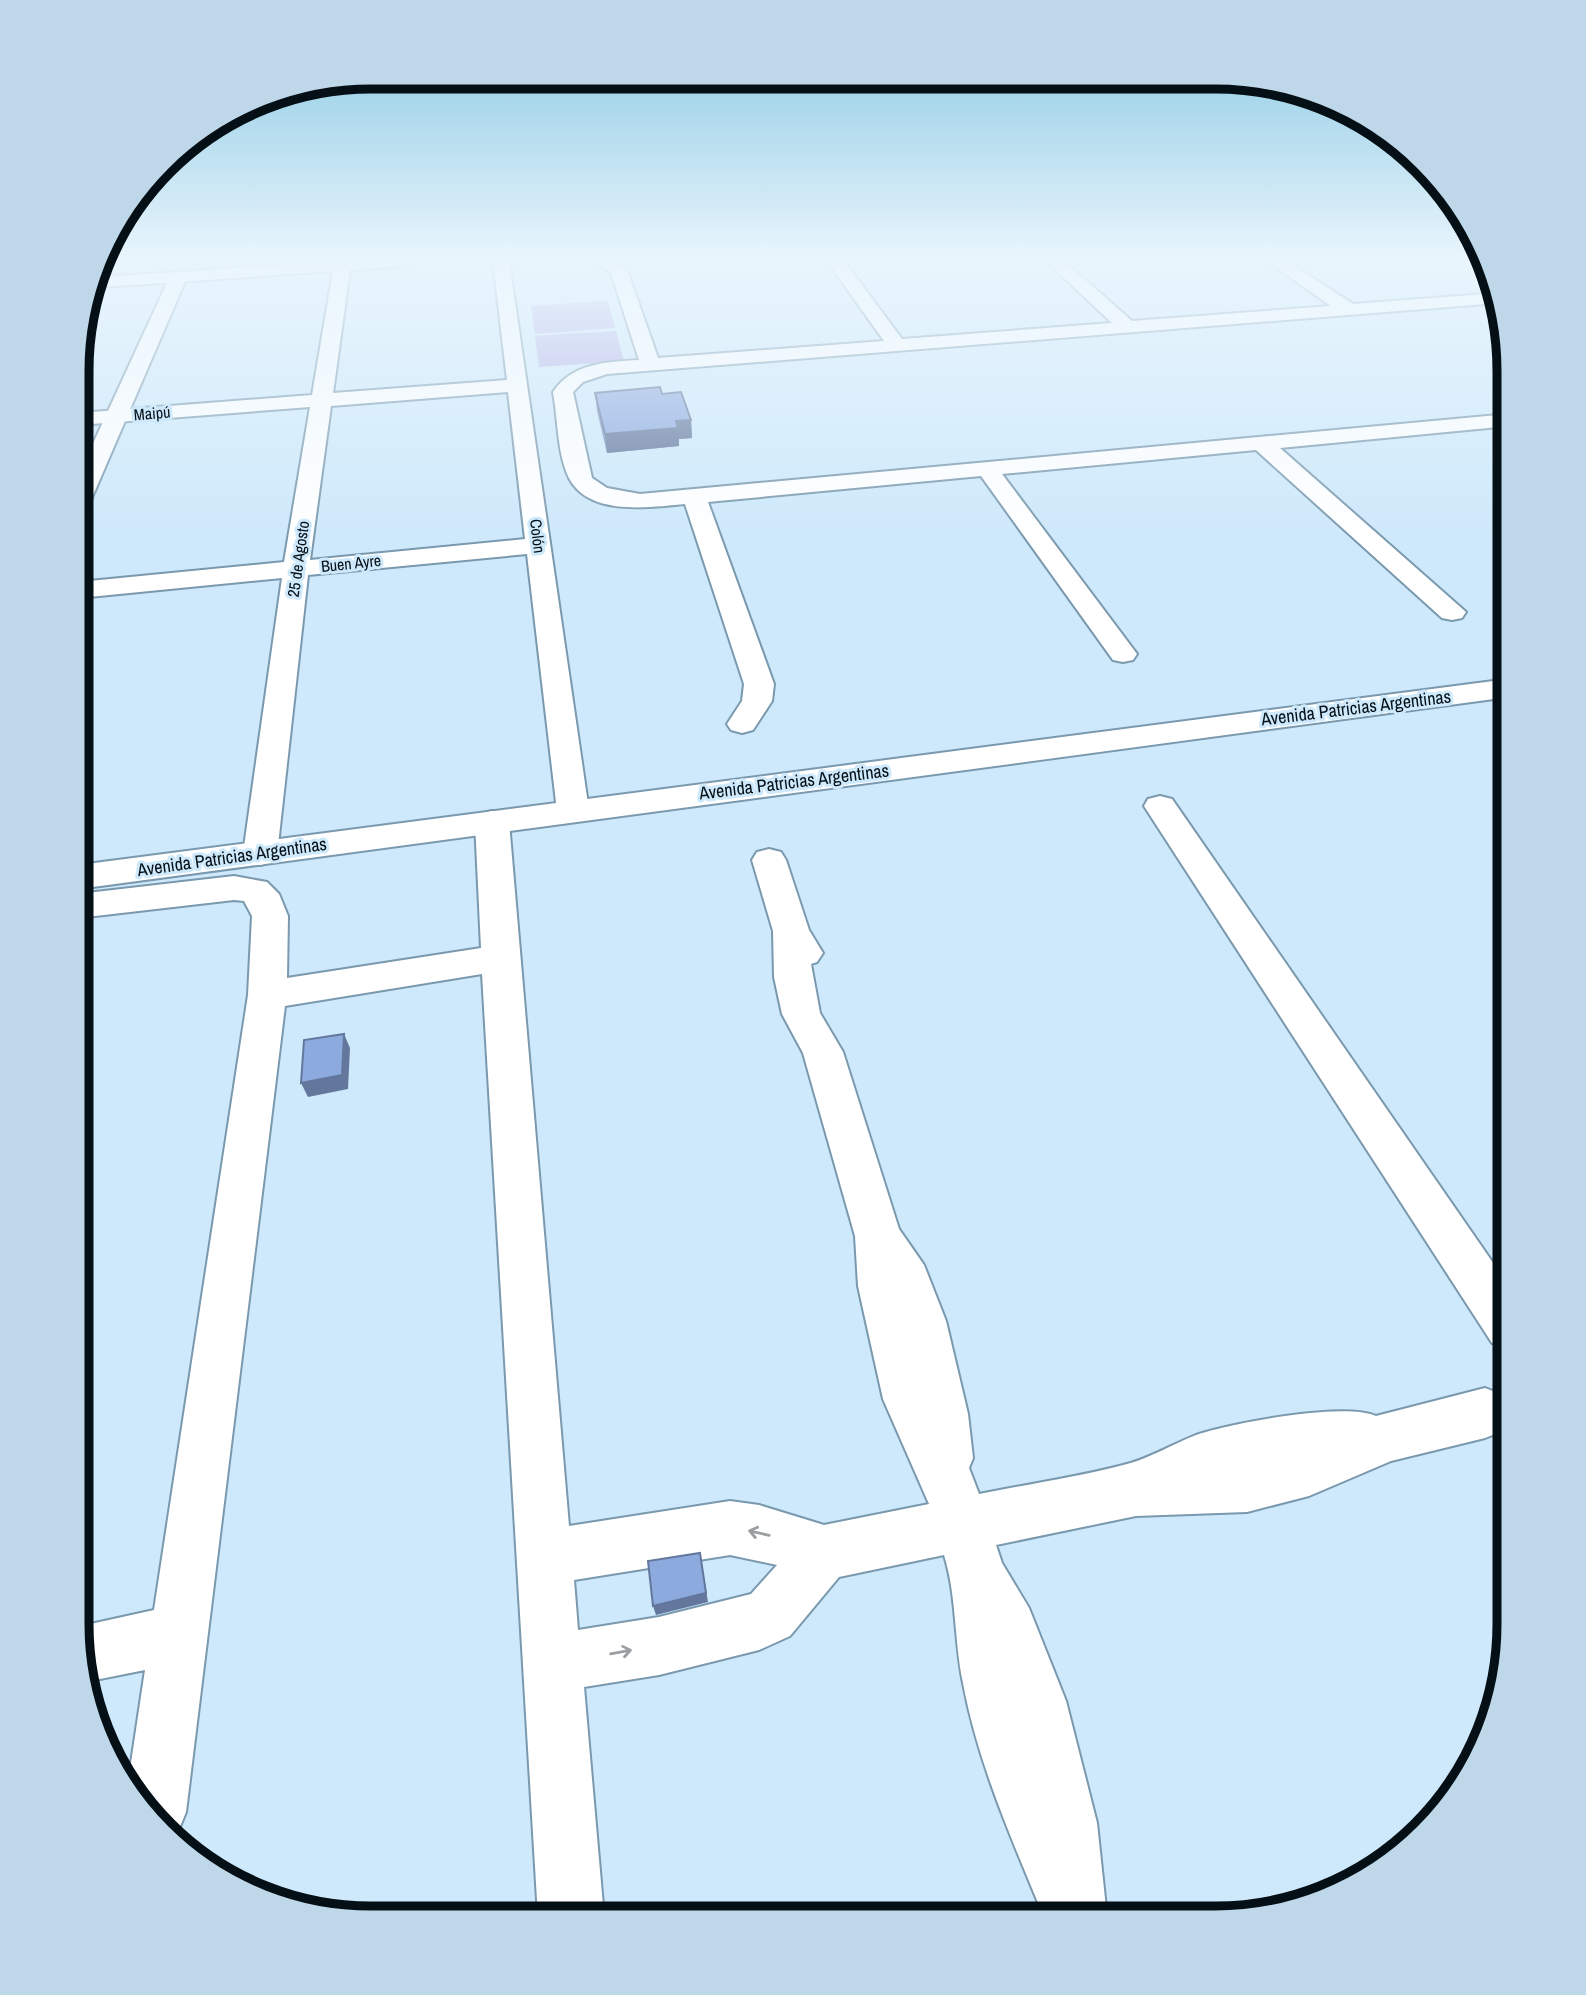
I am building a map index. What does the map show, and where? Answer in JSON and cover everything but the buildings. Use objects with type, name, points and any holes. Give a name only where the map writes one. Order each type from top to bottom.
[{"type":"street","points":[[89,478],[144,354]]},
{"type":"street","name":"25 de Agosto","points":[[260,854],[296,569],[329,354]]},
{"type":"street","name":"Colón","points":[[515,354],[573,811]]},
{"type":"street","points":[[647,354],[650,364]]},
{"type":"street","points":[[779,354],[592,371],[568,384],[563,392],[582,480],[596,491],[614,498],[640,500],[1497,421]]},
{"type":"street","name":"Maipú","points":[[89,418],[519,384]]},
{"type":"street","points":[[1261,443],[1452,612]]},
{"type":"street","points":[[987,469],[1123,654]]},
{"type":"street","points":[[695,496],[759,684],[757,701],[742,724]]},
{"type":"street","name":"Buen Ayre","points":[[89,589],[539,545]]},
{"type":"street","name":"Avenida Patricias Argentinas","points":[[89,876],[1497,690]]},
{"type":"street","points":[[1160,806],[1497,1311]]},
{"type":"street","points":[[492,822],[570,1906]]},
{"type":"street","points":[[769,860],[791,931],[793,977],[801,1014],[823,1052],[878,1236],[882,1286],[908,1399],[963,1528],[992,1683],[1018,1772],[1072,1906]]},
{"type":"street","points":[[89,905],[234,888],[256,891],[267,903],[270,916],[267,995],[156,1806]]},
{"type":"street","points":[[267,995],[500,958]]},
{"type":"street","points":[[544,1560],[584,1550],[730,1528],[759,1532],[824,1553],[963,1528],[1136,1489],[1247,1485],[1309,1469],[1389,1436],[1497,1409]]},
{"type":"street","points":[[554,1663],[659,1646],[759,1621],[770,1616],[824,1553]]},
{"type":"street","points":[[91,1652],[178,1634]]},
{"type":"shaded area","points":[[537,354],[622,354],[624,361],[539,367]]}]
